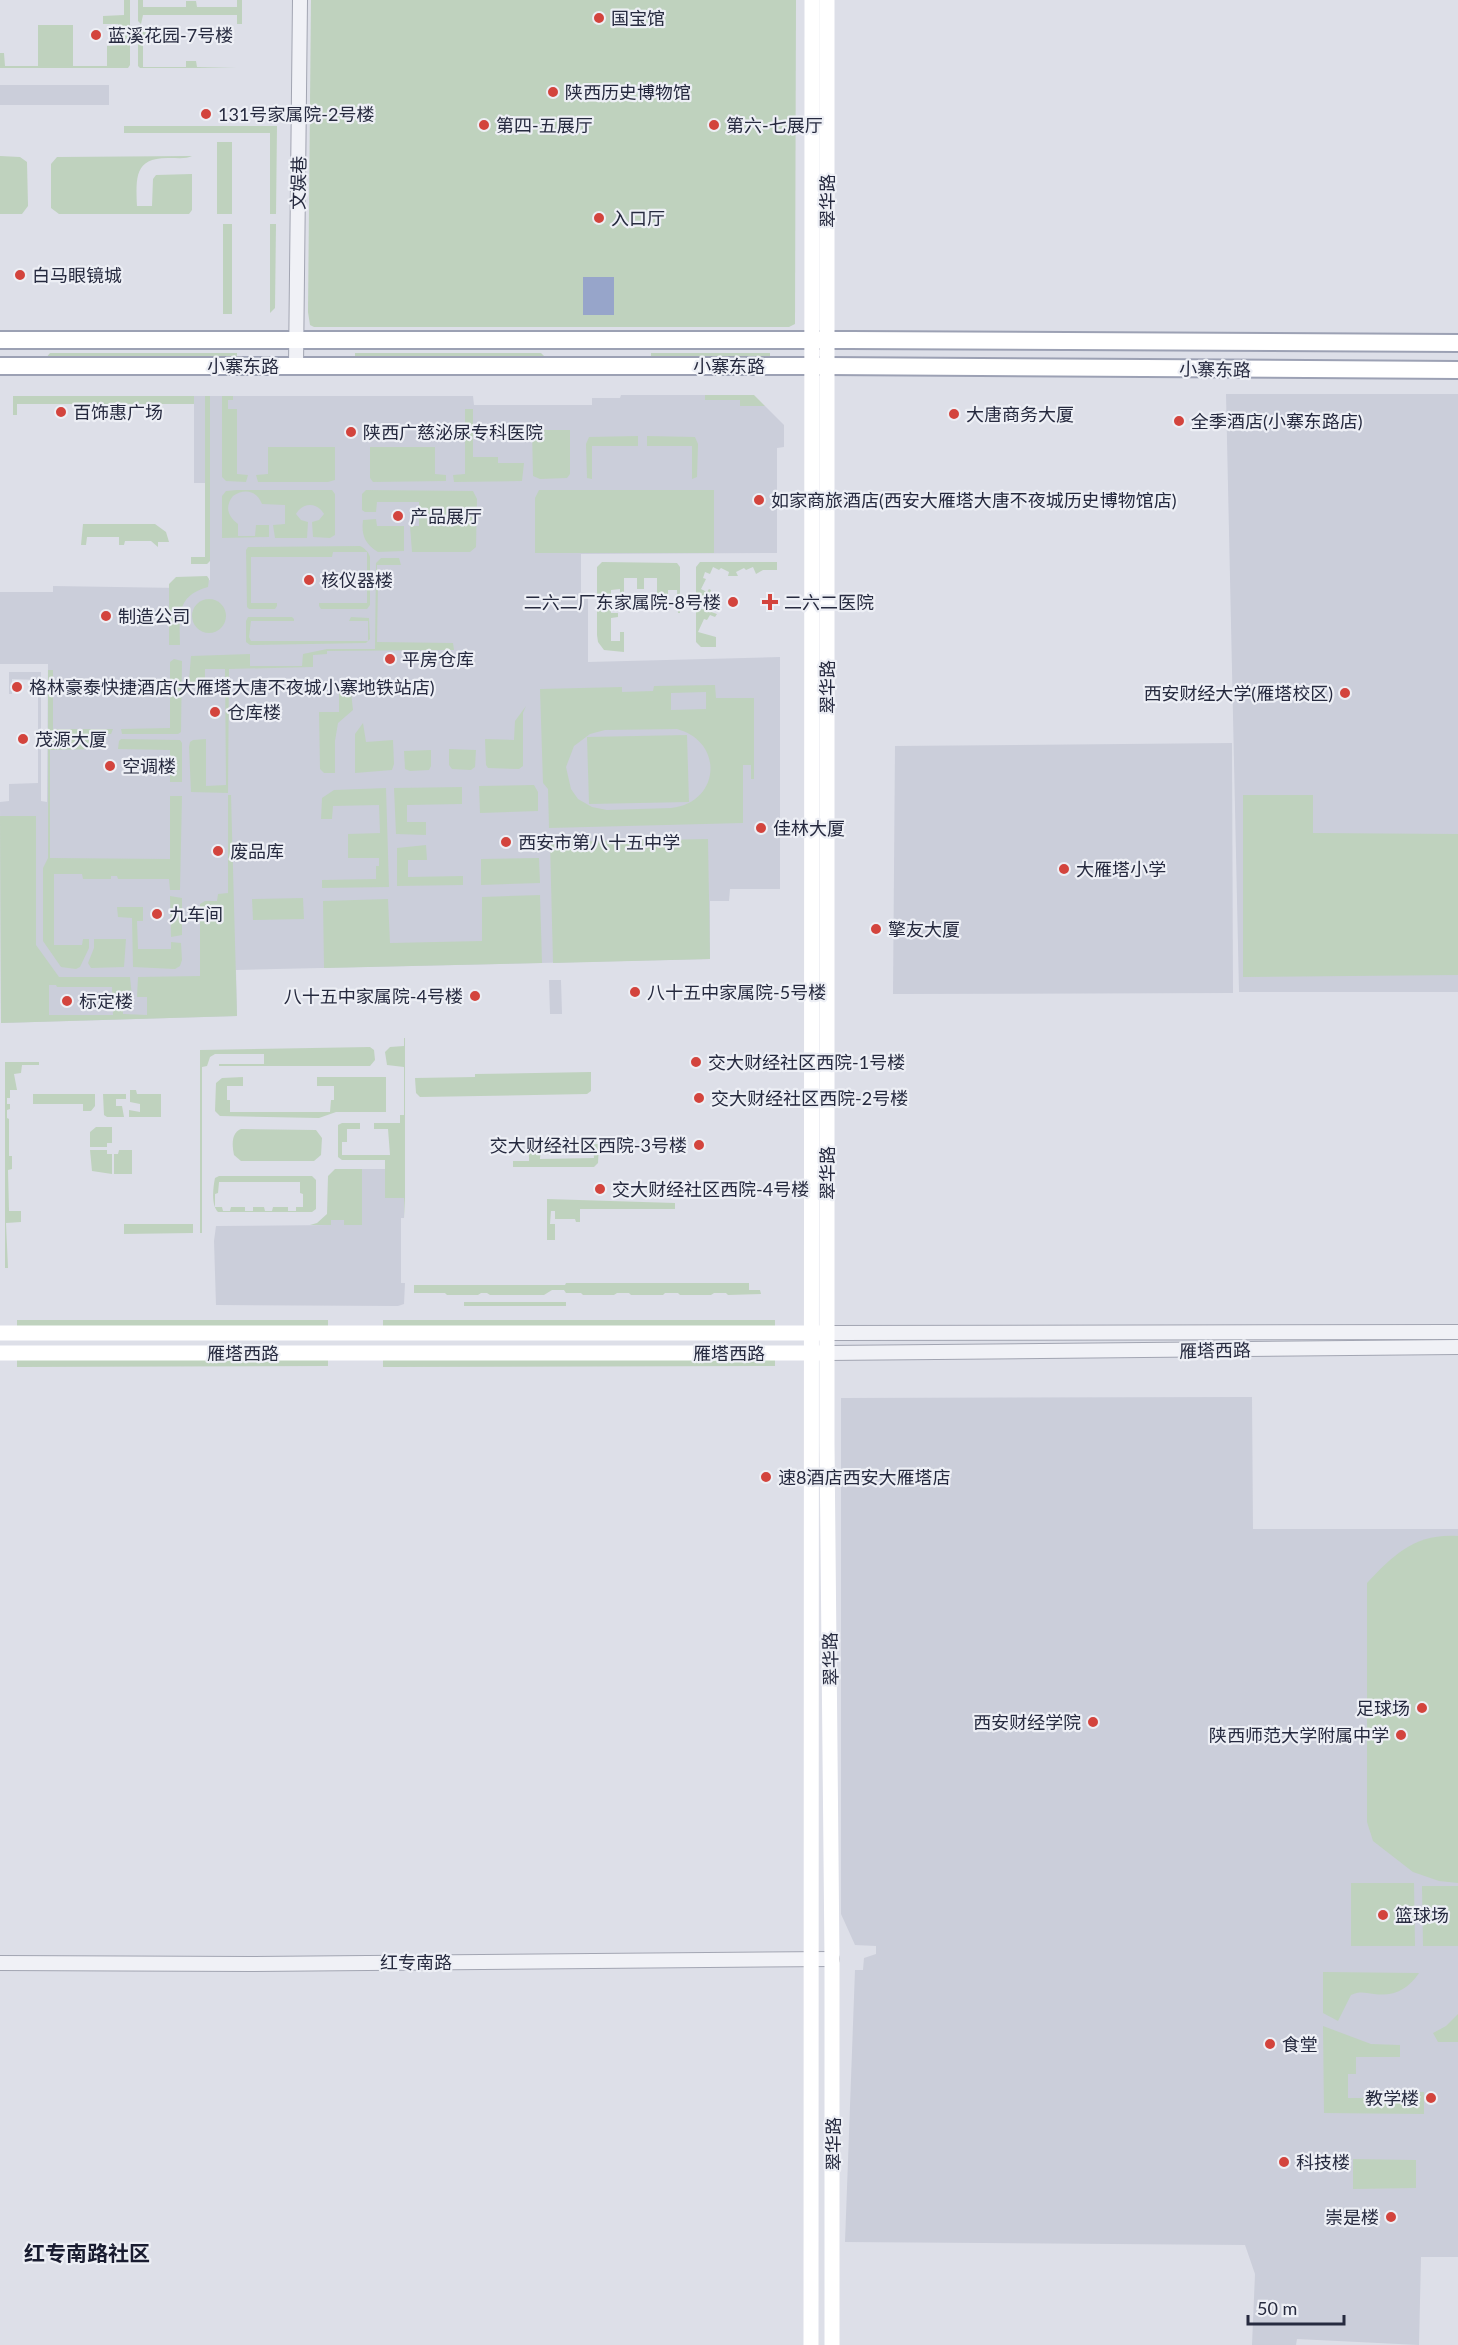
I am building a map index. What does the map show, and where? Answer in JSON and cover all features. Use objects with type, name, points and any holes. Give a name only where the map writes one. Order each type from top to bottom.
[{"type":"main road","name":"翠华路","points":[[812,0],[819,340],[819,1353],[812,2345]]},
{"type":"main road","name":"翠华路","points":[[819,340],[827,0]]},
{"type":"main road","name":"小寨东路","points":[[0,340],[1458,343]]},
{"type":"main road","name":"小寨东路","points":[[0,366],[819,366],[1458,370]]},
{"type":"main road","name":"雁塔西路","points":[[0,1334],[819,1334]]},
{"type":"main road","name":"雁塔西路","points":[[0,1353],[819,1353]]},
{"type":"main road","name":"翠华路","points":[[819,1353],[832,1959],[832,2345]]},
{"type":"street","name":"文娱巷","points":[[296,366],[300,0]]},
{"type":"street","name":"雁塔西路","points":[[819,1334],[1458,1332]]},
{"type":"street","name":"雁塔西路","points":[[819,1353],[1458,1347]]},
{"type":"street","name":"红专南路","points":[[0,1962],[249,1964],[832,1959]]},
{"type":"shaded area","points":[[0,85],[109,85],[109,105],[0,105]]},
{"type":"shaded area","name":"西安财经大学(雁塔校区)","points":[[1226,394],[1458,394],[1458,992],[1239,992]]},
{"type":"shaded area","points":[[621,395],[705,395],[705,400],[740,400],[741,406],[765,406],[784,425],[784,447],[777,448],[777,553],[581,554],[581,592],[588,593],[588,662],[780,657],[780,889],[730,889],[729,901],[710,901],[710,959],[236,970],[237,1016],[1,1023],[0,802],[9,801],[9,784],[38,783],[38,680],[12,679],[12,694],[9,694],[9,672],[41,672],[41,801],[47,802],[48,664],[0,664],[0,592],[53,592],[53,586],[180,588],[210,580],[210,483],[194,483],[194,396],[473,396],[474,405],[592,405],[592,398],[620,398]]},
{"type":"shaded area","name":"大雁塔小学","points":[[1232,743],[1233,993],[893,994],[895,746]]},
{"type":"shaded area","points":[[549,980],[561,980],[562,1014],[550,1014]]},
{"type":"shaded area","points":[[362,1169],[385,1169],[385,1174],[404,1174],[401,1283],[405,1283],[404,1304],[398,1306],[216,1305],[214,1241],[216,1226],[331,1225],[331,1220],[344,1220],[344,1225],[362,1225]]},
{"type":"shaded area","points":[[1252,1397],[1253,1529],[1458,1529],[1458,2257],[1421,2257],[1419,2345],[1297,2339],[1296,2345],[1252,2345],[1255,2274],[1245,2245],[845,2242],[855,1970],[863,1970],[864,1958],[876,1954],[876,1946],[855,1945],[841,1914],[841,1398]]},
{"type":"green space","points":[[124,0],[130,0],[130,65],[128,68],[0,68],[0,53],[4,53],[5,66],[38,66],[38,25],[73,25],[73,66],[107,66],[107,46],[118,45],[118,24],[103,24],[103,16],[124,15]]},
{"type":"green space","points":[[138,0],[143,0],[143,7],[186,7],[186,1],[196,1],[197,7],[237,7],[237,0],[242,0],[242,24],[237,24],[237,15],[143,15],[141,24],[138,21]]},
{"type":"green space","name":"陕西历史博物馆","points":[[311,0],[796,0],[795,324],[789,327],[314,327],[310,325],[308,312]]},
{"type":"green space","points":[[141,31],[164,31],[164,38],[143,38],[143,67],[186,67],[186,61],[196,61],[197,67],[237,68],[140,68],[138,66],[138,34]]},
{"type":"green space","points":[[124,126],[277,126],[276,214],[270,214],[270,133],[124,133]]},
{"type":"green space","points":[[217,142],[232,142],[232,214],[217,214]]},
{"type":"green space","points":[[0,156],[20,157],[27,162],[28,206],[22,214],[0,214]]},
{"type":"green space","points":[[192,156],[150,161],[143,165],[137,186],[137,206],[152,206],[153,179],[156,175],[192,174],[192,210],[189,214],[59,214],[51,208],[51,164],[57,157]]},
{"type":"green space","points":[[223,224],[232,224],[232,314],[223,314]]},
{"type":"green space","points":[[270,224],[276,224],[275,308],[270,313]]},
{"type":"green space","points":[[50,353],[237,353],[237,362],[46,358]]},
{"type":"green space","points":[[355,353],[541,353],[545,357],[544,360],[355,362]]},
{"type":"green space","points":[[651,353],[770,353],[770,357],[651,357]]},
{"type":"green space","points":[[705,395],[754,395],[765,406],[740,406],[740,400],[705,400]]},
{"type":"green space","points":[[13,396],[194,396],[194,404],[17,404],[17,415],[13,415]]},
{"type":"green space","points":[[205,396],[210,396],[210,561],[207,564],[191,564],[191,557],[205,557]]},
{"type":"green space","points":[[222,396],[233,396],[233,400],[228,400],[228,409],[237,409],[237,474],[248,475],[246,482],[226,481],[222,477]]},
{"type":"green space","points":[[465,409],[473,409],[473,457],[498,457],[498,463],[524,463],[522,481],[454,482],[453,475],[465,474]]},
{"type":"green space","points":[[532,430],[570,430],[570,474],[567,478],[540,479],[533,476]]},
{"type":"green space","points":[[638,436],[638,446],[592,446],[592,479],[587,478],[586,444],[589,437]]},
{"type":"green space","points":[[647,436],[695,437],[698,444],[697,477],[692,479],[692,446],[647,446]]},
{"type":"green space","points":[[268,447],[335,447],[335,480],[328,482],[258,482],[256,475],[268,474]]},
{"type":"green space","points":[[370,447],[435,447],[435,474],[446,475],[446,481],[373,482],[370,478]]},
{"type":"green space","points":[[332,490],[335,494],[335,535],[330,538],[313,537],[312,522],[319,520],[324,514],[318,507],[310,505],[302,507],[296,514],[301,520],[308,522],[307,538],[275,538],[273,525],[285,524],[285,505],[262,504],[254,494],[242,492],[233,496],[228,507],[231,518],[238,524],[238,536],[255,536],[256,525],[269,525],[269,537],[222,538],[222,496],[226,491]]},
{"type":"green space","points":[[366,490],[473,491],[477,499],[476,547],[470,552],[412,552],[410,526],[419,526],[419,502],[377,502],[376,512],[365,512],[362,510],[362,494]]},
{"type":"green space","points":[[539,490],[714,490],[714,553],[535,553],[535,498]]},
{"type":"green space","points":[[376,519],[377,526],[404,526],[404,551],[378,552],[370,546],[363,535],[363,520]]},
{"type":"green space","points":[[83,524],[155,524],[166,532],[169,542],[158,542],[158,547],[151,541],[125,541],[124,545],[119,545],[119,537],[87,537],[86,545],[81,545]]},
{"type":"green space","points":[[360,546],[369,553],[370,557],[370,605],[367,609],[321,609],[319,603],[367,603],[367,552],[333,552],[332,557],[251,557],[251,603],[277,603],[277,606],[275,609],[249,609],[247,607],[246,550],[248,547]]},
{"type":"green space","points":[[381,558],[399,558],[401,565],[377,565],[377,642],[453,643],[454,650],[327,651],[327,654],[313,655],[313,667],[229,669],[228,793],[191,792],[189,747],[193,740],[206,739],[206,786],[226,785],[225,669],[205,669],[205,684],[192,684],[189,680],[191,656],[250,654],[250,666],[302,666],[303,654],[327,649],[375,649],[376,563]]},
{"type":"green space","points":[[602,562],[677,563],[680,567],[680,613],[678,613],[677,590],[668,590],[668,594],[662,594],[662,598],[657,598],[657,578],[644,578],[644,589],[637,589],[637,578],[624,578],[624,598],[620,598],[620,589],[611,590],[611,613],[618,613],[618,617],[611,618],[611,641],[620,641],[620,632],[624,632],[624,652],[604,650],[598,642],[597,635],[597,567]]},
{"type":"green space","points":[[700,562],[777,562],[777,570],[763,570],[756,574],[753,567],[736,572],[738,576],[728,576],[729,572],[713,567],[710,574],[705,572],[703,578],[706,579],[701,589],[707,592],[711,590],[709,596],[705,595],[699,608],[717,614],[715,617],[710,615],[707,620],[704,619],[698,632],[716,637],[716,647],[701,647],[696,642],[696,567]]},
{"type":"green space","points":[[207,576],[209,579],[208,587],[197,591],[185,602],[180,617],[180,645],[169,645],[169,584],[176,577]]},
{"type":"green space","points":[[209,599],[221,604],[226,616],[221,628],[209,633],[197,628],[192,616],[197,604]]},
{"type":"green space","points":[[248,617],[292,617],[294,619],[294,621],[251,621],[249,637],[251,641],[368,641],[366,643],[250,645],[246,642]]},
{"type":"green space","points":[[351,617],[369,618],[370,639],[368,641],[368,621],[349,621]]},
{"type":"green space","points":[[174,659],[182,661],[181,732],[178,734],[122,734],[121,729],[170,728],[170,662]]},
{"type":"green space","points":[[48,670],[53,670],[53,729],[113,729],[111,734],[87,734],[87,739],[99,741],[99,749],[50,750],[50,858],[170,859],[170,796],[182,796],[180,890],[170,890],[169,879],[118,879],[117,876],[111,876],[111,879],[83,879],[82,874],[54,874],[54,945],[82,945],[83,939],[89,939],[89,948],[80,967],[76,969],[61,967],[43,941],[43,868],[48,858]]},
{"type":"green space","points":[[715,685],[716,698],[754,698],[754,779],[751,779],[751,765],[743,765],[743,823],[549,828],[548,789],[543,783],[540,689],[622,687],[622,692],[653,691],[654,686]],"holes":[[[706,692],[706,709],[671,710],[671,693]],[[677,729],[693,736],[703,746],[709,758],[710,772],[707,784],[699,795],[687,804],[671,808],[607,810],[592,807],[578,799],[571,789],[566,767],[574,746],[590,734],[605,730]]]},
{"type":"green space","points":[[339,692],[351,692],[353,710],[338,723],[335,741],[335,773],[324,773],[320,769],[319,712],[339,712]]},
{"type":"green space","points":[[526,706],[523,713],[523,766],[519,769],[488,768],[485,739],[514,740],[515,721]]},
{"type":"green space","points":[[363,723],[366,742],[393,740],[392,770],[355,773],[355,734]]},
{"type":"green space","points":[[687,735],[689,802],[589,804],[587,737]]},
{"type":"green space","points":[[121,739],[180,740],[182,743],[182,782],[170,782],[170,750],[118,749]]},
{"type":"green space","points":[[449,749],[476,750],[475,767],[471,770],[452,769],[449,765]]},
{"type":"green space","points":[[431,750],[429,770],[405,769],[404,751]]},
{"type":"green space","points":[[534,785],[538,792],[538,811],[480,813],[479,786]]},
{"type":"green space","points":[[462,787],[462,804],[407,805],[407,822],[426,822],[426,835],[396,834],[394,788]]},
{"type":"green space","points":[[386,788],[389,887],[322,888],[322,880],[376,879],[376,866],[379,866],[379,858],[348,858],[348,834],[380,833],[379,805],[333,806],[332,819],[321,819],[322,798],[334,790]]},
{"type":"green space","points":[[228,795],[231,795],[237,1016],[1,1023],[0,816],[36,816],[36,945],[59,977],[130,977],[132,997],[123,997],[123,1014],[147,1015],[147,997],[137,997],[138,977],[200,976],[200,904],[205,901],[217,901],[218,894],[228,893]],"holes":[[[49,985],[57,987],[112,987],[113,1015],[49,1015]]]},
{"type":"green space","points":[[1243,795],[1313,795],[1313,833],[1458,834],[1458,975],[1243,977]]},
{"type":"green space","points":[[708,839],[710,959],[553,963],[550,842]]},
{"type":"green space","points":[[426,845],[427,860],[408,860],[408,877],[463,876],[463,885],[397,886],[397,848]]},
{"type":"green space","points":[[539,858],[540,883],[481,885],[481,859]]},
{"type":"green space","points":[[540,895],[542,963],[324,968],[323,901],[388,899],[390,943],[482,941],[482,897]]},
{"type":"green space","points":[[170,896],[182,898],[182,935],[171,937]]},
{"type":"green space","points":[[303,898],[304,919],[253,920],[252,899]]},
{"type":"green space","points":[[117,907],[143,907],[143,921],[137,921],[138,949],[171,949],[171,942],[181,943],[180,966],[175,969],[133,967],[132,918],[118,917]]},
{"type":"green space","points":[[94,939],[126,939],[124,967],[91,968],[88,963],[94,948]]},
{"type":"green space","points":[[404,1038],[405,1218],[404,1198],[385,1198],[385,1160],[342,1160],[338,1157],[338,1125],[342,1123],[360,1123],[360,1129],[347,1129],[347,1142],[342,1142],[342,1155],[390,1155],[388,1129],[374,1129],[374,1123],[400,1123],[400,1115],[404,1115],[404,1067],[387,1065],[385,1052],[390,1047],[404,1046]]},
{"type":"green space","points":[[370,1047],[374,1050],[375,1060],[370,1066],[219,1066],[219,1064],[264,1064],[264,1054],[215,1054],[210,1057],[207,1066],[202,1067],[202,1233],[200,1233],[200,1050]]},
{"type":"green space","points":[[5,1062],[39,1062],[39,1065],[22,1065],[21,1073],[14,1074],[17,1090],[10,1090],[10,1098],[7,1098],[7,1104],[10,1104],[10,1109],[7,1110],[9,1156],[12,1156],[12,1169],[8,1170],[9,1211],[21,1211],[21,1222],[6,1223],[8,1268],[5,1268]]},
{"type":"green space","points":[[591,1072],[591,1091],[587,1094],[420,1097],[416,1093],[415,1078],[475,1077],[475,1074]]},
{"type":"green space","points":[[243,1077],[243,1086],[227,1086],[230,1112],[330,1112],[331,1100],[334,1100],[334,1086],[317,1086],[317,1077],[386,1077],[386,1112],[336,1112],[319,1118],[220,1116],[215,1111],[216,1083],[222,1078]]},
{"type":"green space","points":[[130,1090],[136,1090],[137,1094],[161,1094],[161,1117],[129,1117],[129,1110],[140,1112],[140,1104],[130,1102]]},
{"type":"green space","points":[[33,1094],[95,1094],[95,1106],[91,1111],[83,1111],[83,1104],[33,1104]]},
{"type":"green space","points":[[103,1094],[126,1094],[126,1099],[116,1099],[116,1106],[122,1106],[124,1117],[104,1115]]},
{"type":"green space","points":[[96,1127],[112,1127],[112,1143],[107,1143],[107,1147],[90,1147],[90,1132]]},
{"type":"green space","points":[[241,1129],[316,1130],[322,1138],[321,1155],[314,1161],[241,1161],[234,1155],[233,1143],[235,1133]]},
{"type":"green space","points":[[529,1144],[599,1144],[598,1163],[594,1167],[513,1167],[513,1161],[529,1161]],"holes":[[[593,1146],[594,1158],[540,1159],[541,1147]]]},
{"type":"green space","points":[[90,1150],[107,1150],[107,1154],[112,1154],[112,1174],[92,1171]]},
{"type":"green space","points":[[119,1150],[132,1150],[132,1174],[114,1174],[114,1154],[118,1154]]},
{"type":"green space","points":[[335,1169],[362,1169],[362,1225],[344,1225],[344,1220],[331,1220],[331,1225],[310,1225],[317,1223],[327,1214],[328,1176]]},
{"type":"green space","points":[[219,1176],[312,1176],[316,1180],[316,1209],[312,1212],[218,1212],[215,1207],[213,1201],[215,1178]],"holes":[[[219,1182],[300,1182],[303,1207],[296,1207],[296,1211],[288,1211],[288,1207],[273,1207],[272,1211],[265,1211],[264,1207],[253,1207],[253,1211],[245,1211],[245,1207],[231,1207],[230,1211],[223,1211],[222,1207],[215,1207],[215,1194],[218,1193]]]},
{"type":"green space","points":[[547,1199],[675,1203],[675,1209],[580,1209],[580,1222],[576,1222],[575,1219],[555,1219],[555,1211],[551,1211],[550,1224],[555,1224],[555,1240],[547,1240]]},
{"type":"green space","points":[[124,1224],[193,1224],[193,1233],[124,1234]]},
{"type":"green space","points":[[566,1283],[749,1283],[749,1290],[760,1290],[761,1294],[631,1295],[617,1293],[614,1295],[583,1295],[566,1293],[564,1290],[552,1290],[544,1295],[414,1293],[414,1285],[565,1285]]},
{"type":"green space","points":[[464,1302],[566,1302],[566,1306],[464,1306]]},
{"type":"green space","points":[[17,1320],[328,1320],[328,1328],[17,1328]]},
{"type":"green space","points":[[383,1320],[775,1320],[775,1328],[383,1328]]},
{"type":"green space","points":[[17,1358],[328,1358],[328,1366],[17,1367]]},
{"type":"green space","points":[[383,1358],[775,1358],[775,1366],[383,1367]]},
{"type":"green space","points":[[1458,1536],[1458,1883],[1439,1881],[1413,1872],[1373,1841],[1367,1822],[1367,1583],[1407,1547],[1430,1538]]},
{"type":"green space","name":"篮球场","points":[[1351,1883],[1414,1883],[1415,1946],[1351,1946]]},
{"type":"green space","name":"篮球场","points":[[1422,1886],[1458,1886],[1458,1946],[1423,1946]]},
{"type":"green space","points":[[1323,1972],[1419,1973],[1400,1991],[1394,1993],[1351,1995],[1338,2021],[1323,2013]]},
{"type":"green space","points":[[1458,2014],[1458,2042],[1438,2042],[1433,2033],[1446,2026]]},
{"type":"green space","points":[[1323,2026],[1371,2044],[1400,2045],[1400,2057],[1356,2057],[1356,2074],[1348,2074],[1348,2098],[1374,2098],[1379,2091],[1424,2092],[1424,2114],[1324,2113]]},
{"type":"green space","points":[[1353,2159],[1416,2160],[1416,2188],[1353,2189]]},
{"type":"water","points":[[583,277],[614,277],[614,315],[583,315]]},
{"type":"place","name":"国宝馆","points":[[599,18]]},
{"type":"place","name":"蓝溪花园-7号楼","points":[[96,35]]},
{"type":"place","name":"陕西历史博物馆","points":[[553,92]]},
{"type":"place","name":"131号家属院-2号楼","points":[[206,114]]},
{"type":"place","name":"第四-五展厅","points":[[484,125]]},
{"type":"place","name":"第六-七展厅","points":[[714,125]]},
{"type":"place","name":"入口厅","points":[[599,218]]},
{"type":"place","name":"白马眼镜城","points":[[20,275]]},
{"type":"place","name":"百饰惠广场","points":[[61,412]]},
{"type":"place","name":"大唐商务大厦","points":[[954,414]]},
{"type":"place","name":"全季酒店(小寨东路店)","points":[[1179,421]]},
{"type":"place","name":"陕西广慈泌尿专科医院","points":[[351,432]]},
{"type":"place","name":"如家商旅酒店(西安大雁塔大唐不夜城历史博物馆店)","points":[[759,500]]},
{"type":"place","name":"产品展厅","points":[[398,516]]},
{"type":"place","name":"核仪器楼","points":[[309,580]]},
{"type":"place","name":"二六二厂东家属院-8号楼","points":[[733,602]]},
{"type":"place","name":"二六二医院","points":[[770,602]]},
{"type":"place","name":"制造公司","points":[[106,616]]},
{"type":"place","name":"平房仓库","points":[[390,659]]},
{"type":"place","name":"格林豪泰快捷酒店(大雁塔大唐不夜城小寨地铁站店)","points":[[17,687]]},
{"type":"place","name":"西安财经大学(雁塔校区)","points":[[1345,693]]},
{"type":"place","name":"仓库楼","points":[[215,712]]},
{"type":"place","name":"茂源大厦","points":[[23,739]]},
{"type":"place","name":"空调楼","points":[[110,766]]},
{"type":"place","name":"佳林大厦","points":[[761,828]]},
{"type":"place","name":"西安市第八十五中学","points":[[506,842]]},
{"type":"place","name":"废品库","points":[[218,851]]},
{"type":"place","name":"大雁塔小学","points":[[1064,869]]},
{"type":"place","name":"九车间","points":[[157,914]]},
{"type":"place","name":"擎友大厦","points":[[876,929]]},
{"type":"place","name":"八十五中家属院-5号楼","points":[[635,992]]},
{"type":"place","name":"八十五中家属院-4号楼","points":[[475,996]]},
{"type":"place","name":"标定楼","points":[[67,1001]]},
{"type":"place","name":"交大财经社区西院-1号楼","points":[[696,1062]]},
{"type":"place","name":"交大财经社区西院-2号楼","points":[[699,1098]]},
{"type":"place","name":"交大财经社区西院-3号楼","points":[[699,1145]]},
{"type":"place","name":"交大财经社区西院-4号楼","points":[[600,1189]]},
{"type":"place","name":"速8酒店西安大雁塔店","points":[[766,1477]]},
{"type":"place","name":"足球场","points":[[1422,1708]]},
{"type":"place","name":"西安财经学院","points":[[1093,1722]]},
{"type":"place","name":"陕西师范大学附属中学","points":[[1401,1735]]},
{"type":"place","name":"篮球场","points":[[1383,1915]]},
{"type":"place","name":"食堂","points":[[1270,2044]]},
{"type":"place","name":"教学楼","points":[[1431,2098]]},
{"type":"place","name":"科技楼","points":[[1284,2162]]},
{"type":"place","name":"崇是楼","points":[[1391,2217]]},
{"type":"district","name":"红专南路社区","points":[[87,2252]]}]
